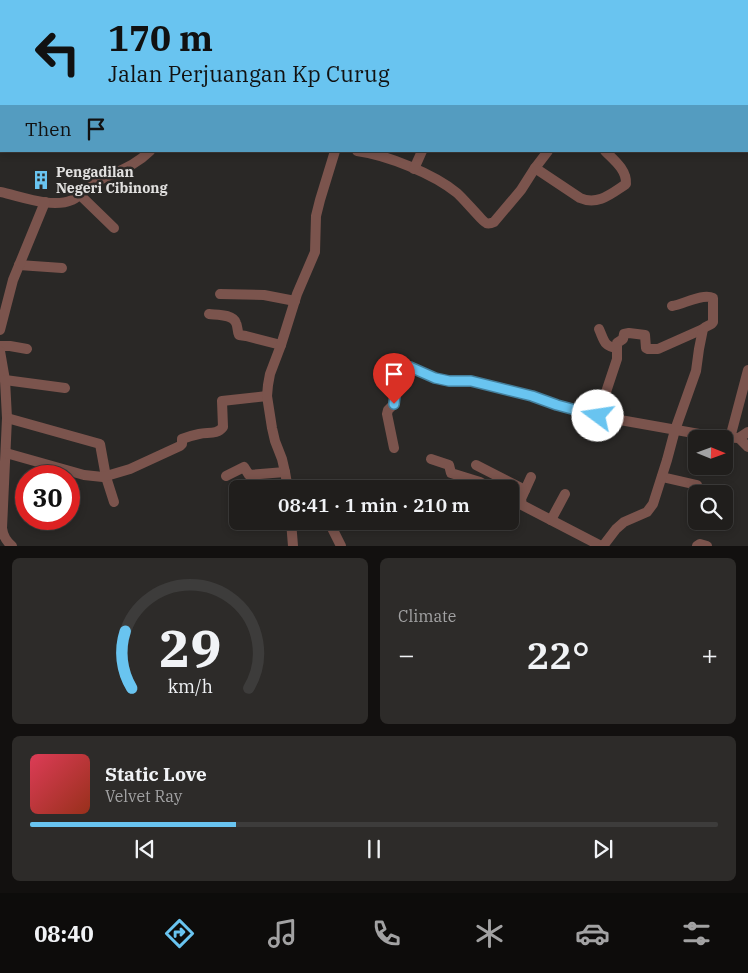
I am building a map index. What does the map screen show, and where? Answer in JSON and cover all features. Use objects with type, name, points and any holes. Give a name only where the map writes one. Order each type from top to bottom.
[{"type":"street","points":[[0,192],[45,202],[66,202],[80,195],[98,181],[128,168],[149,152]]},
{"type":"street","points":[[286,480],[282,459],[275,441],[267,396],[268,385],[270,374],[307,267],[315,252],[320,200],[335,152]]},
{"type":"street","points":[[362,152],[384,157],[447,185],[486,223],[494,222],[521,190],[547,152]]},
{"type":"street","points":[[414,169],[422,152]]},
{"type":"street","points":[[535,168],[580,198],[593,201],[602,199],[626,184],[627,180],[617,163],[606,152]]},
{"type":"street","points":[[80,195],[114,228]]},
{"type":"street","points":[[0,330],[13,280],[45,202]]},
{"type":"street","points":[[19,265],[62,268]]},
{"type":"street","points":[[220,294],[264,295],[295,301]]},
{"type":"street","points":[[598,416],[616,359],[617,343],[623,339],[624,334],[645,335],[645,347],[648,349],[658,349],[704,329],[713,322],[713,298],[711,297],[706,296],[672,306]]},
{"type":"street","points":[[209,314],[235,320],[239,335],[281,345]]},
{"type":"street","points":[[599,329],[606,344],[609,347],[617,348]]},
{"type":"street","points":[[531,477],[521,502],[522,505],[602,546],[624,522],[647,512],[653,504],[674,430],[696,371],[704,329]]},
{"type":"street","points":[[0,346],[27,349]]},
{"type":"street","points":[[0,351],[5,380],[7,418],[4,448],[2,528],[6,541],[12,546]]},
{"type":"street","points":[[394,448],[387,414],[388,410],[394,405],[400,370],[407,367],[435,378],[449,381],[471,381],[532,396],[565,408],[598,416],[716,437],[739,436]]},
{"type":"street","points":[[748,370],[739,436],[748,447]]},
{"type":"street","points":[[5,380],[66,388]]},
{"type":"street","points":[[4,448],[84,475],[106,477],[130,469],[180,446],[183,438],[196,434],[215,433],[222,430],[222,401],[267,396]]},
{"type":"street","points":[[7,418],[100,444],[106,477],[114,502]]},
{"type":"street","points":[[431,459],[449,465],[450,473],[473,480]]},
{"type":"street","points":[[476,465],[525,490]]},
{"type":"street","points":[[226,476],[244,467],[249,475],[285,472]]},
{"type":"street","points":[[662,477],[697,485]]},
{"type":"street","points":[[551,520],[565,494]]},
{"type":"street","points":[[292,530],[293,546]]},
{"type":"street","points":[[333,530],[341,546]]},
{"type":"street","points":[[697,546],[700,544],[707,546]]},
{"type":"place","name":"Pengadilan Negeri Cibinong","points":[[41,180]]},
{"type":"route","points":[[394,404],[400,370],[410,367],[435,378],[449,381],[471,381],[532,396],[598,416]]}]
